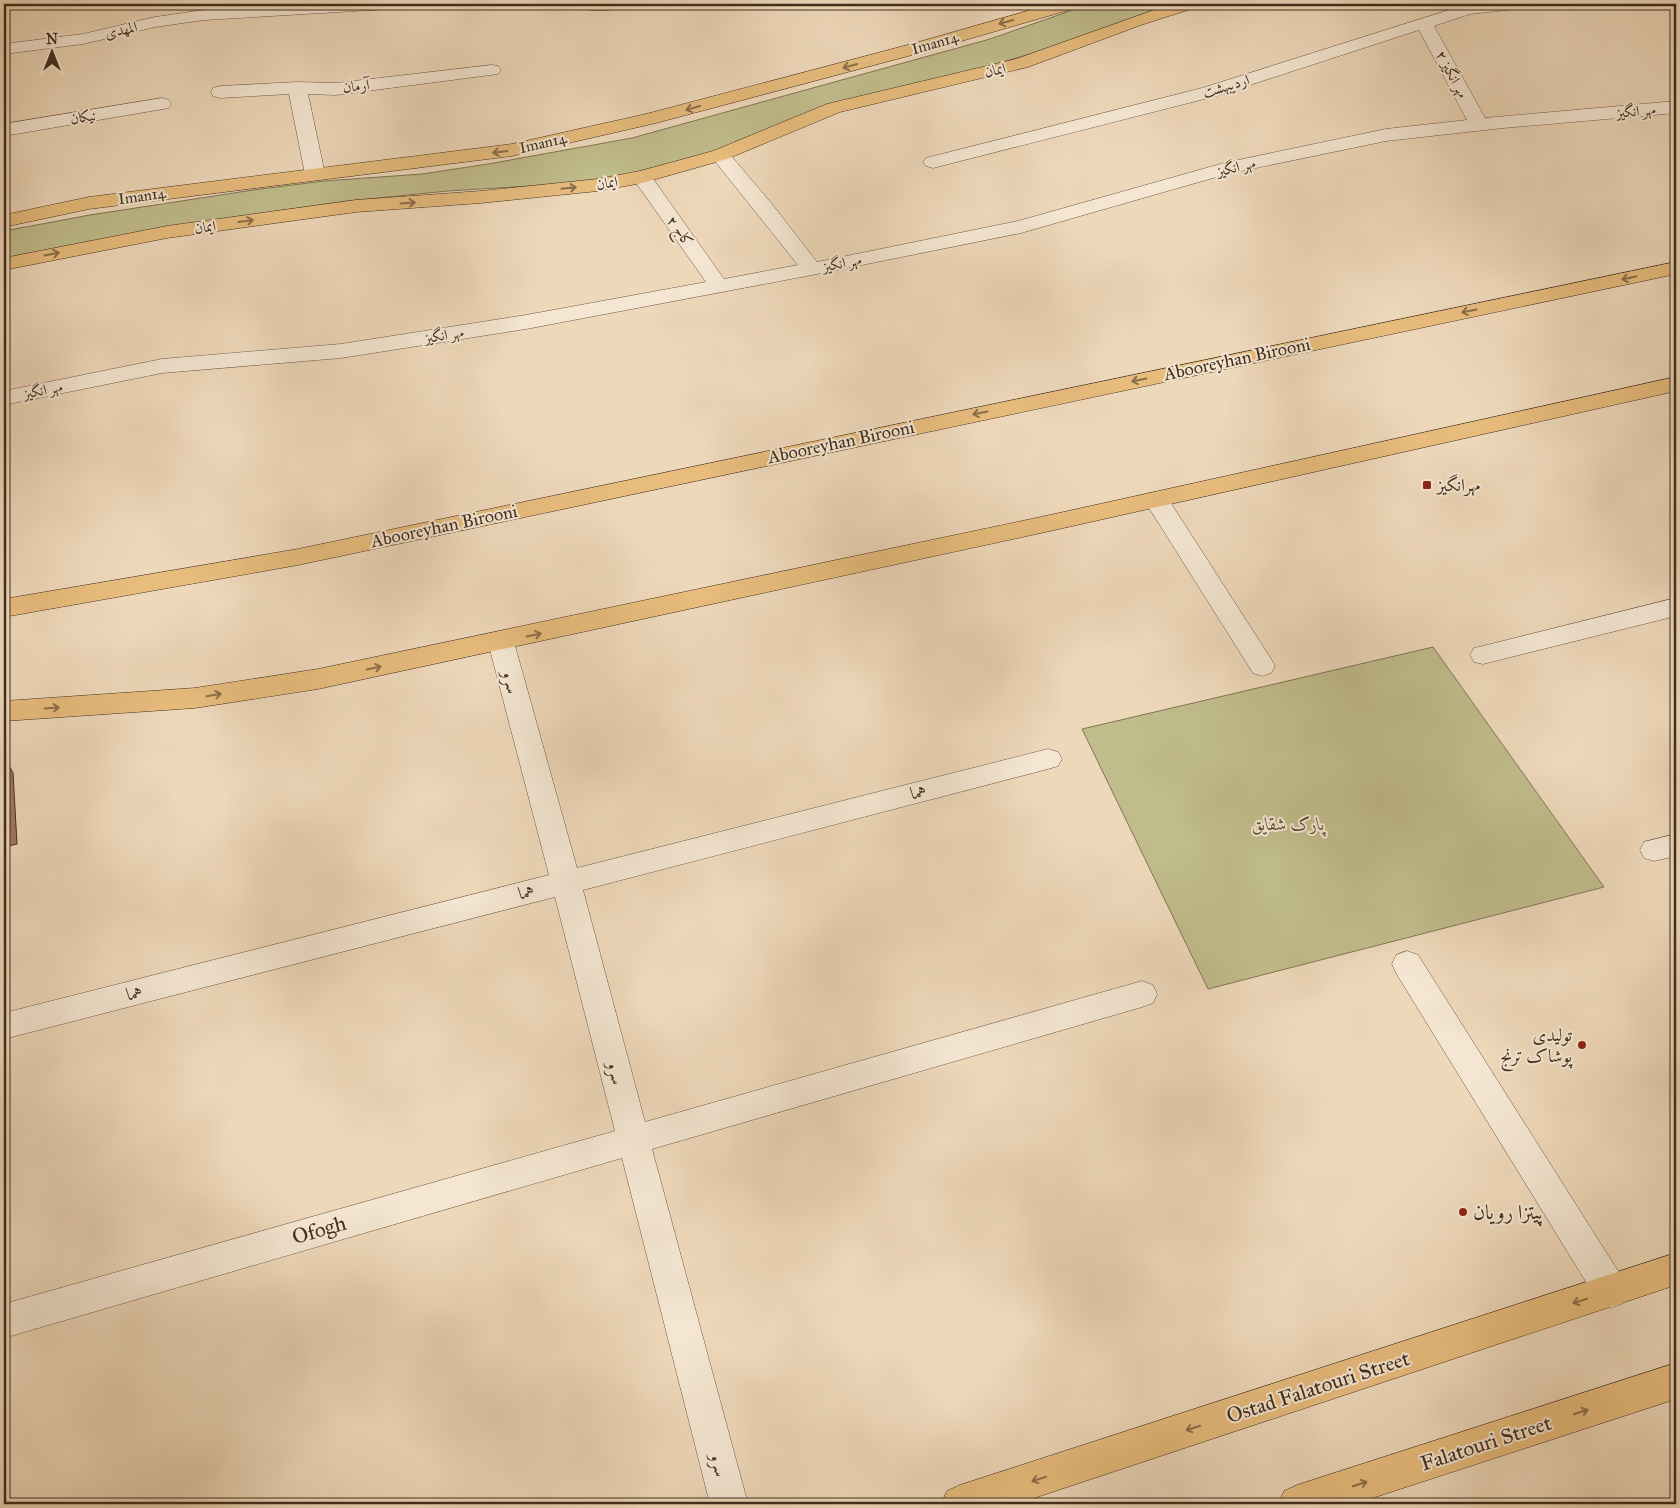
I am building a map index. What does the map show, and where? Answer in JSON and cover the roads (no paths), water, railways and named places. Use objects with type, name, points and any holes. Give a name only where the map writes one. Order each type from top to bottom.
[{"type":"main road","name":"Iman14","points":[[4,221],[89,203],[512,150],[649,119],[922,47],[1070,4]]},
{"type":"main road","name":"ایمان","points":[[4,264],[195,228],[356,206],[491,196],[598,185],[642,177],[720,155],[834,108],[1022,63],[1134,21],[1188,4]]},
{"type":"main road","name":"Abooreyhan Birooni","points":[[4,608],[298,557],[1676,268]]},
{"type":"main road","points":[[4,711],[195,698],[318,680],[1156,500],[1676,384]]},
{"type":"main road","name":"Ostad Falatouri Street","points":[[960,1504],[1676,1269]]},
{"type":"main road","name":"Falatouri Street","points":[[1297,1504],[1676,1381]]},
{"type":"street","name":"المهدی","points":[[4,49],[83,38],[156,22],[204,15],[389,4]]},
{"type":"street","points":[[582,4],[615,4]]},
{"type":"street","name":"اردیبهشت","points":[[933,162],[1209,92],[1468,9],[1516,4]]},
{"type":"street","name":"مهر انگیز ۲","points":[[1424,23],[1479,124]]},
{"type":"street","name":"آرمان","points":[[220,92],[297,88],[336,89],[492,70]]},
{"type":"street","points":[[297,88],[315,174]]},
{"type":"street","name":"نیکان","points":[[4,130],[162,104]]},
{"type":"street","name":"مهر انگیز","points":[[4,398],[162,366],[341,351],[526,322],[812,269],[1021,227],[1224,169],[1386,135],[1479,124],[1676,108]]},
{"type":"street","points":[[720,155],[765,208],[812,269]]},
{"type":"street","name":"کاج ۲","points":[[642,177],[718,285]]},
{"type":"street","points":[[1156,500],[1262,666]]},
{"type":"street","points":[[1484,655],[1676,607]]},
{"type":"street","name":"سرو","points":[[500,642],[566,882],[729,1504]]},
{"type":"street","name":"هما","points":[[4,1026],[1048,759]]},
{"type":"street","points":[[1408,964],[1611,1291]]},
{"type":"street","name":"Ofogh","points":[[4,1321],[1142,994]]},
{"type":"place","name":"مهرانگیز","points":[[1427,485]]},
{"type":"place","name":"تولیدی پوشاک ترنج","points":[[1582,1045]]},
{"type":"place","name":"پیتزا رویان","points":[[1463,1212]]},
{"type":"park label","name":"پارک شقایق","points":[[1288,824]]}]
